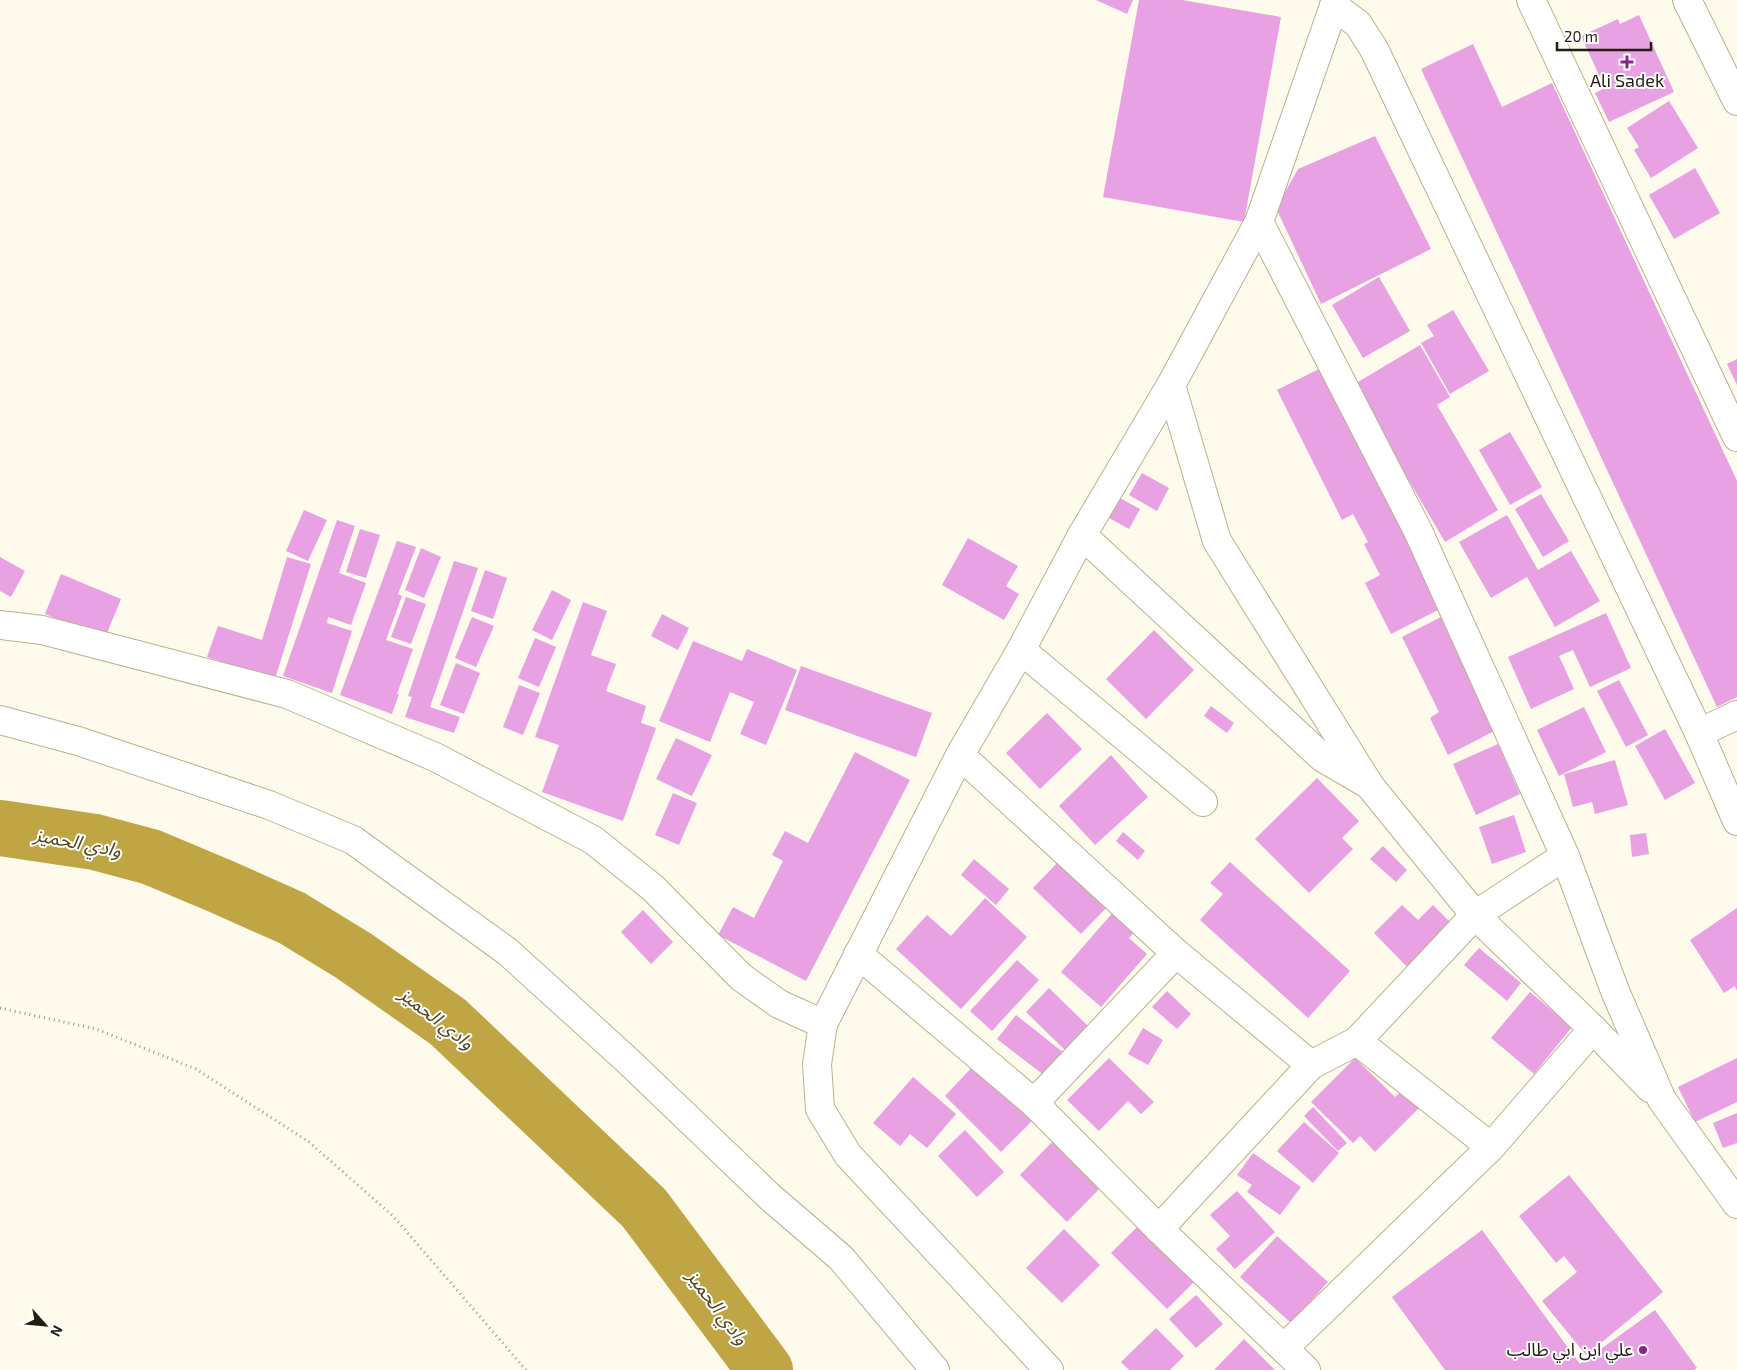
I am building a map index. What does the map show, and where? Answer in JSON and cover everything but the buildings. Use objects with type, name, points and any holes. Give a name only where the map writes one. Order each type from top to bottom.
[{"type":"street","points":[[1530,0],[1737,437]]},
{"type":"street","points":[[1687,0],[1737,101]]},
{"type":"street","points":[[1048,1370],[848,1155],[820,1109],[817,1064],[823,1024],[960,755],[1021,650],[1082,535],[1171,385],[1258,222],[1335,3],[1358,24],[1374,49],[1699,733],[1737,822]]},
{"type":"street","points":[[1258,222],[1418,531],[1565,856],[1615,991],[1662,1100]]},
{"type":"street","points":[[1171,385],[1216,541],[1370,786],[1475,915],[1593,1029],[1662,1100],[1737,1204]]},
{"type":"street","points":[[1082,535],[1323,758],[1370,786]]},
{"type":"street","points":[[0,625],[42,630],[287,694],[435,757],[592,840],[653,888],[741,977],[779,1004],[823,1024]]},
{"type":"street","points":[[1021,650],[1203,802]]},
{"type":"street","points":[[1699,733],[1737,715]]},
{"type":"street","points":[[0,720],[78,741],[251,799],[353,840],[508,952],[628,1061],[770,1197],[841,1258],[935,1370]]},
{"type":"street","points":[[960,755],[1176,953],[1312,1065]]},
{"type":"street","points":[[1159,1229],[1312,1065],[1357,1041],[1475,915],[1565,856]]},
{"type":"street","points":[[1034,1103],[1176,953]]},
{"type":"street","points":[[858,954],[1034,1103],[1159,1229],[1306,1370]]},
{"type":"street","points":[[1284,1348],[1491,1147],[1593,1029]]},
{"type":"street","points":[[1357,1041],[1491,1147]]},
{"type":"path","points":[[0,1008],[96,1029],[196,1070],[310,1142],[393,1216],[526,1370]]},
{"type":"waterway","name":"وادي الحميز","points":[[0,828],[95,842],[151,857],[220,886],[292,918],[354,956],[448,1022],[644,1208],[765,1370]]},
{"type":"place","name":"Ali Sadek","points":[[1627,62]]},
{"type":"place","name":"علي ابن ابي طالب","points":[[1643,1350]]}]
